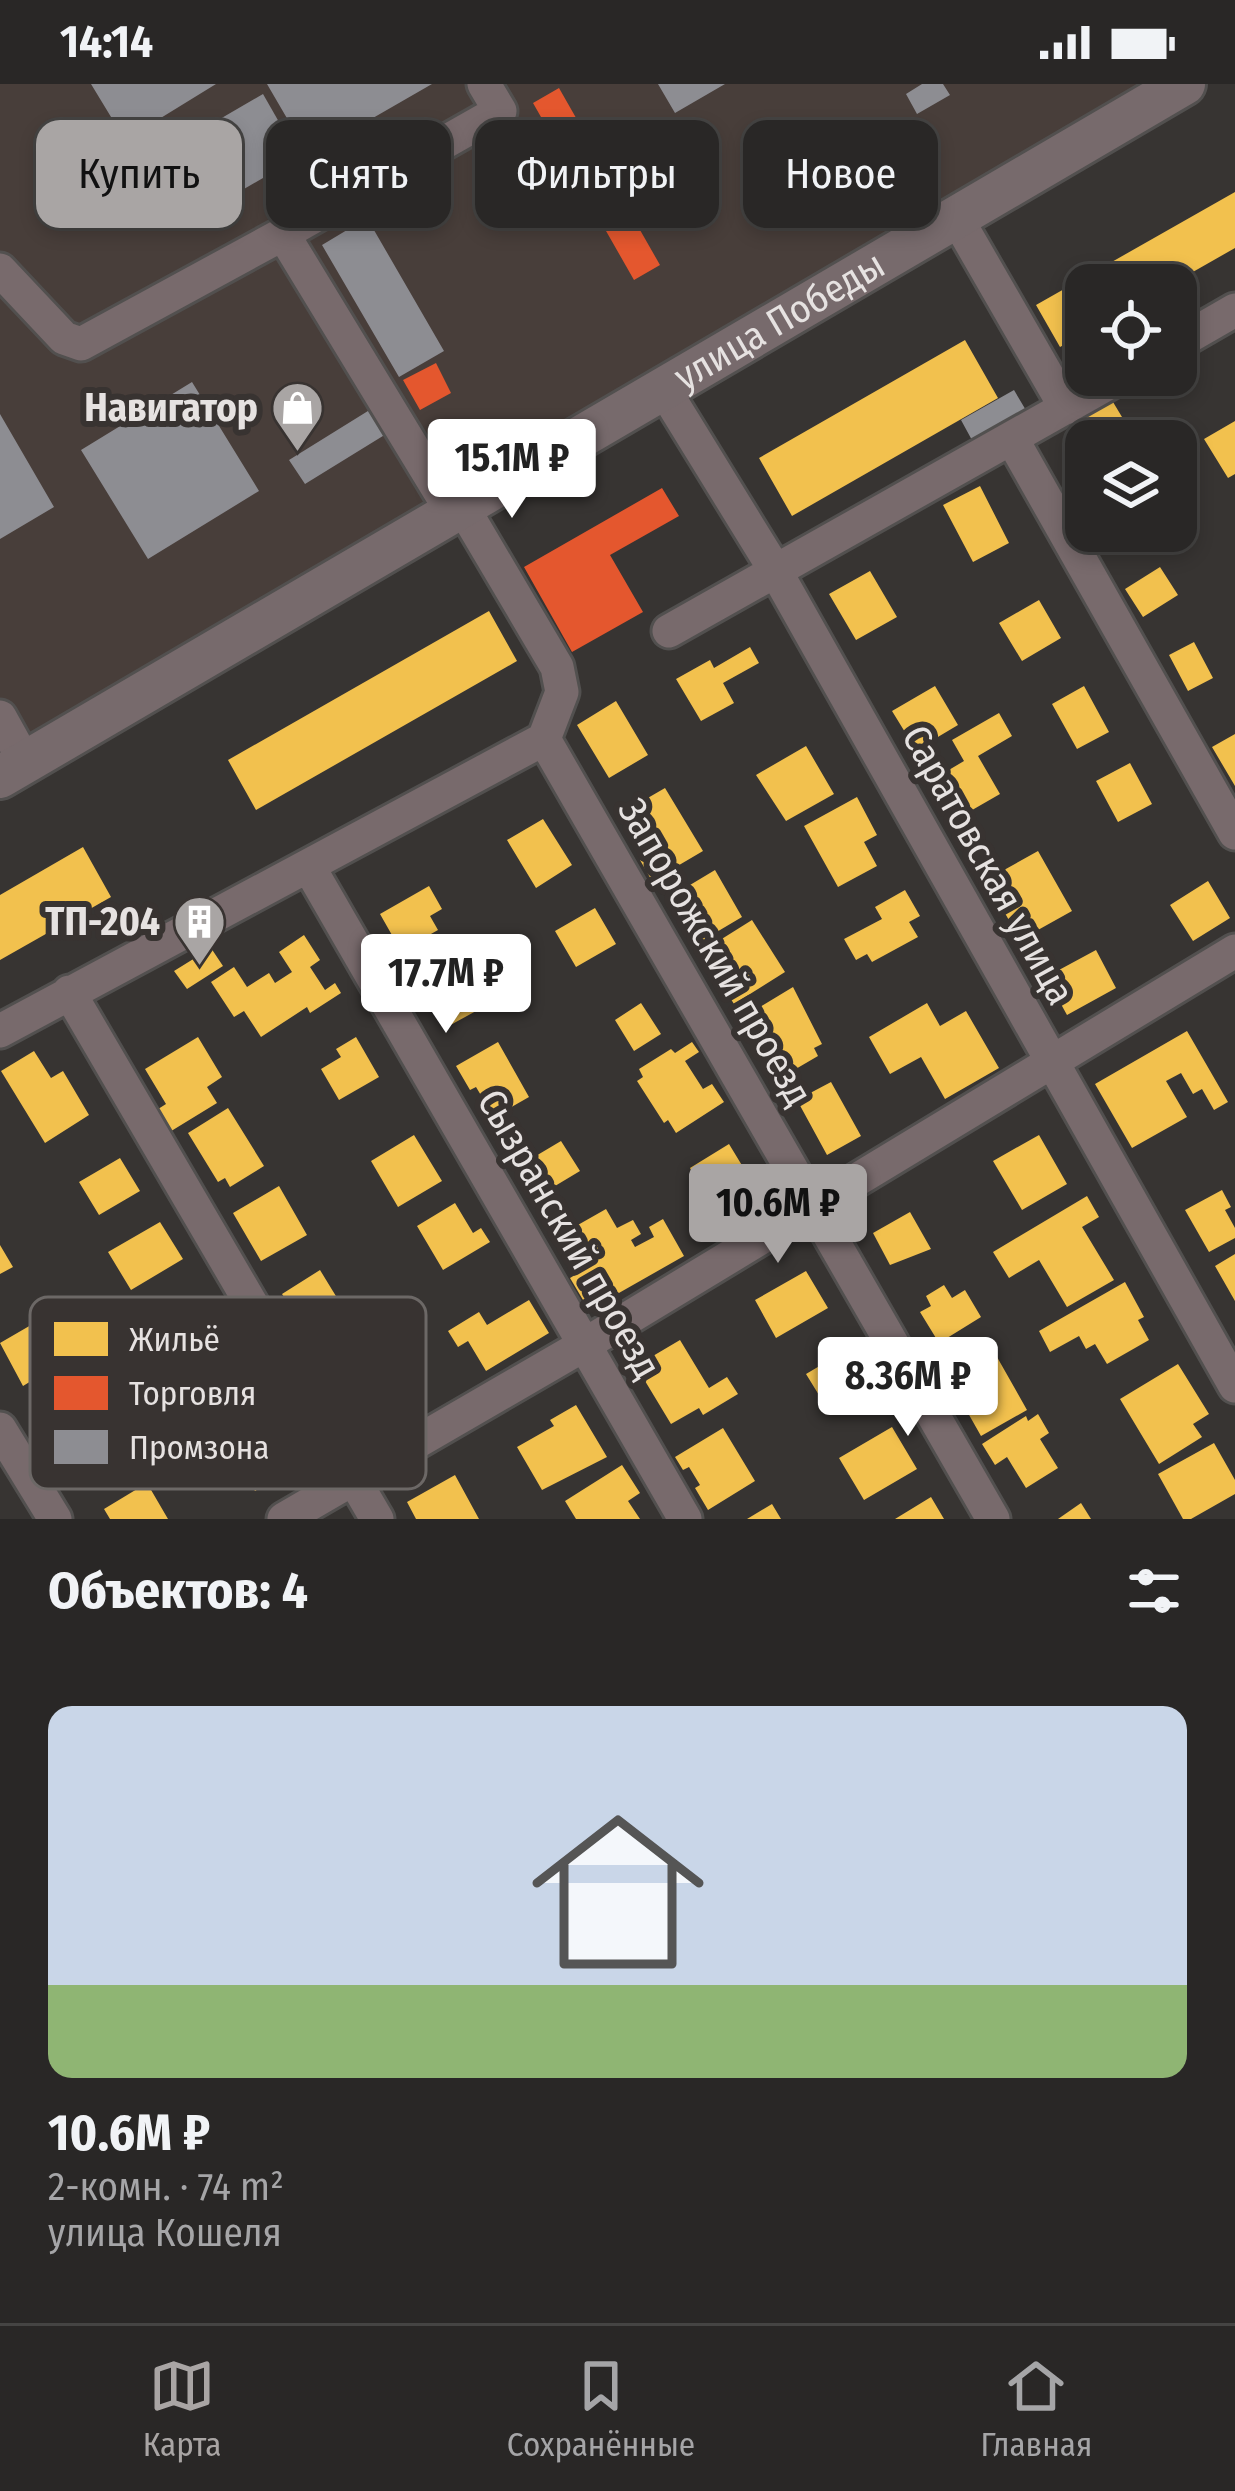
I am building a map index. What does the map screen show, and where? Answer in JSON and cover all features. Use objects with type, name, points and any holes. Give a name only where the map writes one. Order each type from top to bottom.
[{"type":"main road","name":"улица Победы","points":[[13,769],[1184,84]]},
{"type":"street","points":[[0,270],[64,338],[82,344],[500,111],[484,84]]},
{"type":"street","points":[[956,217],[1066,408]]},
{"type":"street","points":[[0,1031],[544,739],[562,692],[557,667],[284,234]]},
{"type":"street","points":[[1197,332],[1235,310]]},
{"type":"street","name":"Саратовская улица","points":[[663,388],[775,570],[1235,1386]]},
{"type":"street","points":[[669,631],[1087,396]]},
{"type":"street","points":[[1012,439],[1235,833]]},
{"type":"street","points":[[0,717],[13,769]]},
{"type":"street","name":"Запорожский проезд","points":[[544,739],[993,1519]]},
{"type":"street","name":"Сызранский проезд","points":[[309,867],[685,1519]]},
{"type":"street","points":[[426,1437],[1235,951]]},
{"type":"street","points":[[69,992],[247,1297]]},
{"type":"street","points":[[0,1429],[30,1478]]},
{"type":"street","points":[[37,1489],[55,1519]]},
{"type":"street","points":[[284,1519],[336,1489]]},
{"type":"street","points":[[360,1489],[377,1519]]},
{"type":"shaded area","points":[[0,84],[1164,84],[938,216],[938,120],[743,120],[743,228],[918,228],[0,765]]},
{"type":"building: Жильё","points":[[1235,192],[1235,248],[1197,270],[1197,264],[1108,264]]},
{"type":"building: Жильё","points":[[1065,289],[1065,344],[1060,347],[1036,305]]},
{"type":"building: Жильё","points":[[965,340],[998,398],[792,516],[759,458]]},
{"type":"building: Жильё","points":[[1110,397],[1124,420],[1077,420]]},
{"type":"building: Жильё","points":[[1235,421],[1235,474],[1228,478],[1204,439]]},
{"type":"building: Жильё","points":[[980,486],[1009,543],[973,562],[943,505]]},
{"type":"building: Жильё","points":[[1160,567],[1178,595],[1143,617],[1125,589]]},
{"type":"building: Жильё","points":[[870,571],[897,617],[856,640],[829,594]]},
{"type":"building: Жильё","points":[[1039,600],[1061,638],[1022,661],[999,623]]},
{"type":"building: Жильё","points":[[489,611],[517,661],[256,810],[228,760]]},
{"type":"building: Жильё","points":[[1194,642],[1213,678],[1188,691],[1169,655]]},
{"type":"building: Жильё","points":[[750,647],[759,663],[723,683],[734,703],[701,721],[676,679],[710,660],[714,668]]},
{"type":"building: Жильё","points":[[935,686],[958,725],[916,750],[892,711]]},
{"type":"building: Жильё","points":[[1084,686],[1109,732],[1077,749],[1052,704]]},
{"type":"building: Жильё","points":[[616,701],[648,755],[609,778],[577,725]]},
{"type":"building: Жильё","points":[[999,713],[1012,736],[978,756],[1000,794],[960,817],[937,777],[964,761],[952,740]]},
{"type":"building: Жильё","points":[[1235,734],[1235,786],[1212,747]]},
{"type":"building: Жильё","points":[[806,746],[834,794],[786,821],[756,775]]},
{"type":"building: Жильё","points":[[1130,763],[1152,804],[1118,822],[1096,781]]},
{"type":"building: Жильё","points":[[665,788],[703,851],[652,881],[640,860],[652,853],[627,810]]},
{"type":"building: Жильё","points":[[857,797],[877,835],[864,842],[877,866],[838,887],[804,826]]},
{"type":"building: Жильё","points":[[543,819],[572,865],[536,888],[507,840]]},
{"type":"building: Жильё","points":[[83,847],[111,897],[0,960],[0,895]]},
{"type":"building: Жильё","points":[[1038,851],[1072,911],[1013,944],[1003,926],[1010,922],[986,880]]},
{"type":"building: Жильё","points":[[715,870],[742,917],[693,946],[683,930],[693,923],[675,894]]},
{"type":"building: Жильё","points":[[1208,881],[1230,918],[1193,941],[1170,905]]},
{"type":"building: Жильё","points":[[429,886],[442,909],[430,916],[438,930],[401,951],[380,914]]},
{"type":"building: Жильё","points":[[905,890],[920,916],[909,922],[918,937],[872,962],[867,954],[856,960],[844,939],[882,919],[875,907]]},
{"type":"building: Жильё","points":[[595,908],[616,944],[576,967],[555,931]]},
{"type":"building: Жильё","points":[[752,920],[785,972],[734,1004],[701,952]]},
{"type":"building: Жильё","points":[[304,935],[320,960],[310,967],[325,990],[335,983],[341,993],[310,1013],[307,1007],[261,1037],[244,1011],[234,1017],[211,982],[234,967],[247,987],[269,973],[275,983],[292,972],[279,952]]},
{"type":"building: Жильё","name":"ТП-204","points":[[211,948],[223,966],[187,989],[174,971]]},
{"type":"building: Жильё","points":[[1096,950],[1116,988],[1067,1015],[1046,977]]},
{"type":"building: Жильё","points":[[463,961],[487,1005],[445,1028],[426,993],[421,996],[416,987]]},
{"type":"building: Жильё","points":[[793,987],[822,1044],[814,1048],[818,1056],[782,1077],[745,1016]]},
{"type":"building: Жильё","points":[[641,1003],[661,1034],[634,1051],[615,1020]]},
{"type":"building: Жильё","points":[[927,1003],[940,1026],[966,1011],[999,1068],[945,1099],[921,1057],[890,1074],[869,1037]]},
{"type":"building: Жильё","points":[[1187,1031],[1228,1102],[1214,1110],[1202,1089],[1193,1094],[1181,1073],[1166,1081],[1187,1117],[1132,1148],[1095,1084]]},
{"type":"building: Жильё","points":[[198,1037],[222,1077],[207,1087],[217,1103],[168,1133],[155,1111],[166,1104],[145,1069]]},
{"type":"building: Жильё","points":[[356,1037],[379,1077],[339,1100],[321,1069],[341,1057],[336,1049]]},
{"type":"building: Жильё","points":[[498,1042],[529,1097],[494,1117],[456,1066]]},
{"type":"building: Жильё","points":[[692,1042],[699,1052],[685,1061],[703,1089],[712,1084],[724,1102],[676,1133],[668,1120],[664,1123],[637,1081],[643,1077],[639,1069]]},
{"type":"building: Жильё","points":[[34,1051],[51,1078],[63,1071],[89,1115],[45,1143],[1,1071]]},
{"type":"building: Жильё","points":[[831,1082],[861,1136],[827,1155],[797,1100]]},
{"type":"building: Жильё","points":[[228,1108],[264,1166],[230,1187],[225,1178],[218,1182],[188,1133]]},
{"type":"building: Жильё","points":[[414,1135],[442,1181],[398,1207],[371,1161]]},
{"type":"building: Жильё","points":[[1039,1135],[1067,1184],[1022,1210],[993,1161]]},
{"type":"building: Жильё","points":[[561,1141],[580,1171],[555,1186],[552,1181],[540,1188],[524,1163]]},
{"type":"building: Жильё","points":[[729,1144],[760,1195],[750,1201],[761,1220],[735,1236],[728,1225],[706,1238],[690,1212],[709,1200],[690,1168]]},
{"type":"building: Жильё","points":[[120,1158],[140,1191],[99,1215],[79,1182]]},
{"type":"building: Жильё","points":[[279,1186],[307,1235],[261,1261],[233,1213]]},
{"type":"building: Жильё","points":[[1222,1190],[1231,1207],[1225,1210],[1235,1238],[1209,1252],[1185,1210]]},
{"type":"building: Жильё","points":[[1087,1196],[1099,1217],[1082,1227],[1114,1280],[1067,1307],[1039,1260],[1009,1278],[993,1252]]},
{"type":"building: Жильё","points":[[455,1203],[473,1233],[481,1228],[490,1242],[443,1270],[417,1226]]},
{"type":"building: Жильё","points":[[606,1209],[617,1228],[633,1220],[641,1234],[631,1240],[635,1247],[654,1237],[649,1227],[663,1219],[684,1256],[589,1310],[570,1278],[575,1275],[567,1260],[574,1256],[562,1234]]},
{"type":"building: Жильё","points":[[910,1212],[931,1249],[890,1265],[873,1233]]},
{"type":"building: Жильё","points":[[160,1222],[183,1259],[131,1290],[108,1252]]},
{"type":"building: Жильё","points":[[0,1245],[13,1267],[0,1274]]},
{"type":"building: Жильё","points":[[1235,1254],[1235,1301],[1215,1266]]},
{"type":"building: Жильё","points":[[320,1270],[336,1297],[284,1297]]},
{"type":"building: Жильё","points":[[806,1271],[828,1308],[776,1338],[755,1300]]},
{"type":"building: Жильё","points":[[1125,1282],[1144,1317],[1138,1320],[1149,1340],[1107,1364],[1095,1344],[1086,1349],[1079,1336],[1050,1352],[1039,1331]]},
{"type":"building: Жильё","points":[[944,1285],[952,1298],[965,1290],[981,1317],[939,1343],[920,1312],[931,1306],[926,1296]]},
{"type":"building: Жильё","points":[[529,1300],[549,1333],[486,1371],[468,1341],[458,1347],[448,1331],[479,1312],[487,1325]]},
{"type":"building: Жильё","points":[[30,1326],[30,1382],[23,1386],[0,1343]]},
{"type":"building: Жильё","points":[[680,1340],[709,1388],[727,1377],[738,1394],[703,1415],[699,1408],[671,1424],[636,1366]]},
{"type":"building: Жильё","points":[[850,1348],[873,1388],[830,1413],[806,1374]]},
{"type":"building: Жильё","points":[[997,1357],[1027,1410],[981,1436],[951,1383]]},
{"type":"building: Жильё","points":[[1178,1364],[1209,1414],[1193,1424],[1202,1437],[1159,1464],[1120,1399]]},
{"type":"building: Жильё","points":[[576,1405],[607,1457],[542,1490],[517,1447],[554,1426],[550,1420]]},
{"type":"building: Жильё","points":[[1038,1414],[1049,1433],[1040,1439],[1058,1468],[1026,1488],[1007,1457],[995,1465],[982,1444],[1026,1416],[1028,1421]]},
{"type":"building: Жильё","points":[[892,1427],[917,1469],[864,1500],[839,1458]]},
{"type":"building: Жильё","points":[[723,1428],[755,1481],[708,1510],[689,1467],[683,1470],[675,1457]]},
{"type":"building: Жильё","points":[[1214,1443],[1235,1480],[1235,1494],[1183,1519],[1158,1474]]},
{"type":"building: Жильё","points":[[622,1465],[640,1493],[628,1501],[640,1519],[576,1519],[565,1501]]},
{"type":"building: Жильё","points":[[455,1475],[479,1519],[416,1519],[407,1502]]},
{"type":"building: Жильё","points":[[137,1489],[150,1489],[168,1519],[110,1519],[104,1509]]},
{"type":"building: Жильё","points":[[931,1497],[944,1519],[895,1519]]},
{"type":"building: Жильё","points":[[1081,1503],[1091,1519],[1058,1519]]},
{"type":"building: Жильё","points":[[772,1504],[781,1519],[747,1519]]},
{"type":"building: Торговля","points":[[559,88],[577,120],[543,120],[533,103]]},
{"type":"building: Торговля","points":[[604,228],[639,228],[660,265],[634,280]]},
{"type":"building: Торговля","points":[[436,363],[451,393],[420,410],[403,380]]},
{"type":"building: Торговля","points":[[662,488],[679,516],[610,555],[643,612],[572,652],[524,567]]},
{"type":"building: Промзона","points":[[91,84],[216,84],[158,120],[113,120]]},
{"type":"building: Промзона","points":[[267,84],[432,84],[369,120],[288,120]]},
{"type":"building: Промзона","points":[[658,84],[725,84],[675,113]]},
{"type":"building: Промзона","points":[[922,84],[943,84],[950,95],[917,114],[906,94]]},
{"type":"building: Промзона","points":[[263,94],[278,120],[266,120],[266,176],[242,190],[242,120],[218,120]]},
{"type":"building: Промзона","points":[[350,228],[373,228],[444,351],[399,377],[322,245]]},
{"type":"building: Промзона","points":[[192,382],[259,491],[148,559],[81,450]]},
{"type":"building: Промзона","points":[[1014,390],[1027,412],[973,442],[961,420]]},
{"type":"building: Промзона","points":[[376,406],[391,431],[305,484],[289,460]]},
{"type":"building: Промзона","points":[[0,414],[54,507],[0,539]]},
{"type":"place","name":"Навигатор","points":[[297,454]]},
{"type":"place","name":"ТП-204","points":[[199,968]]}]
